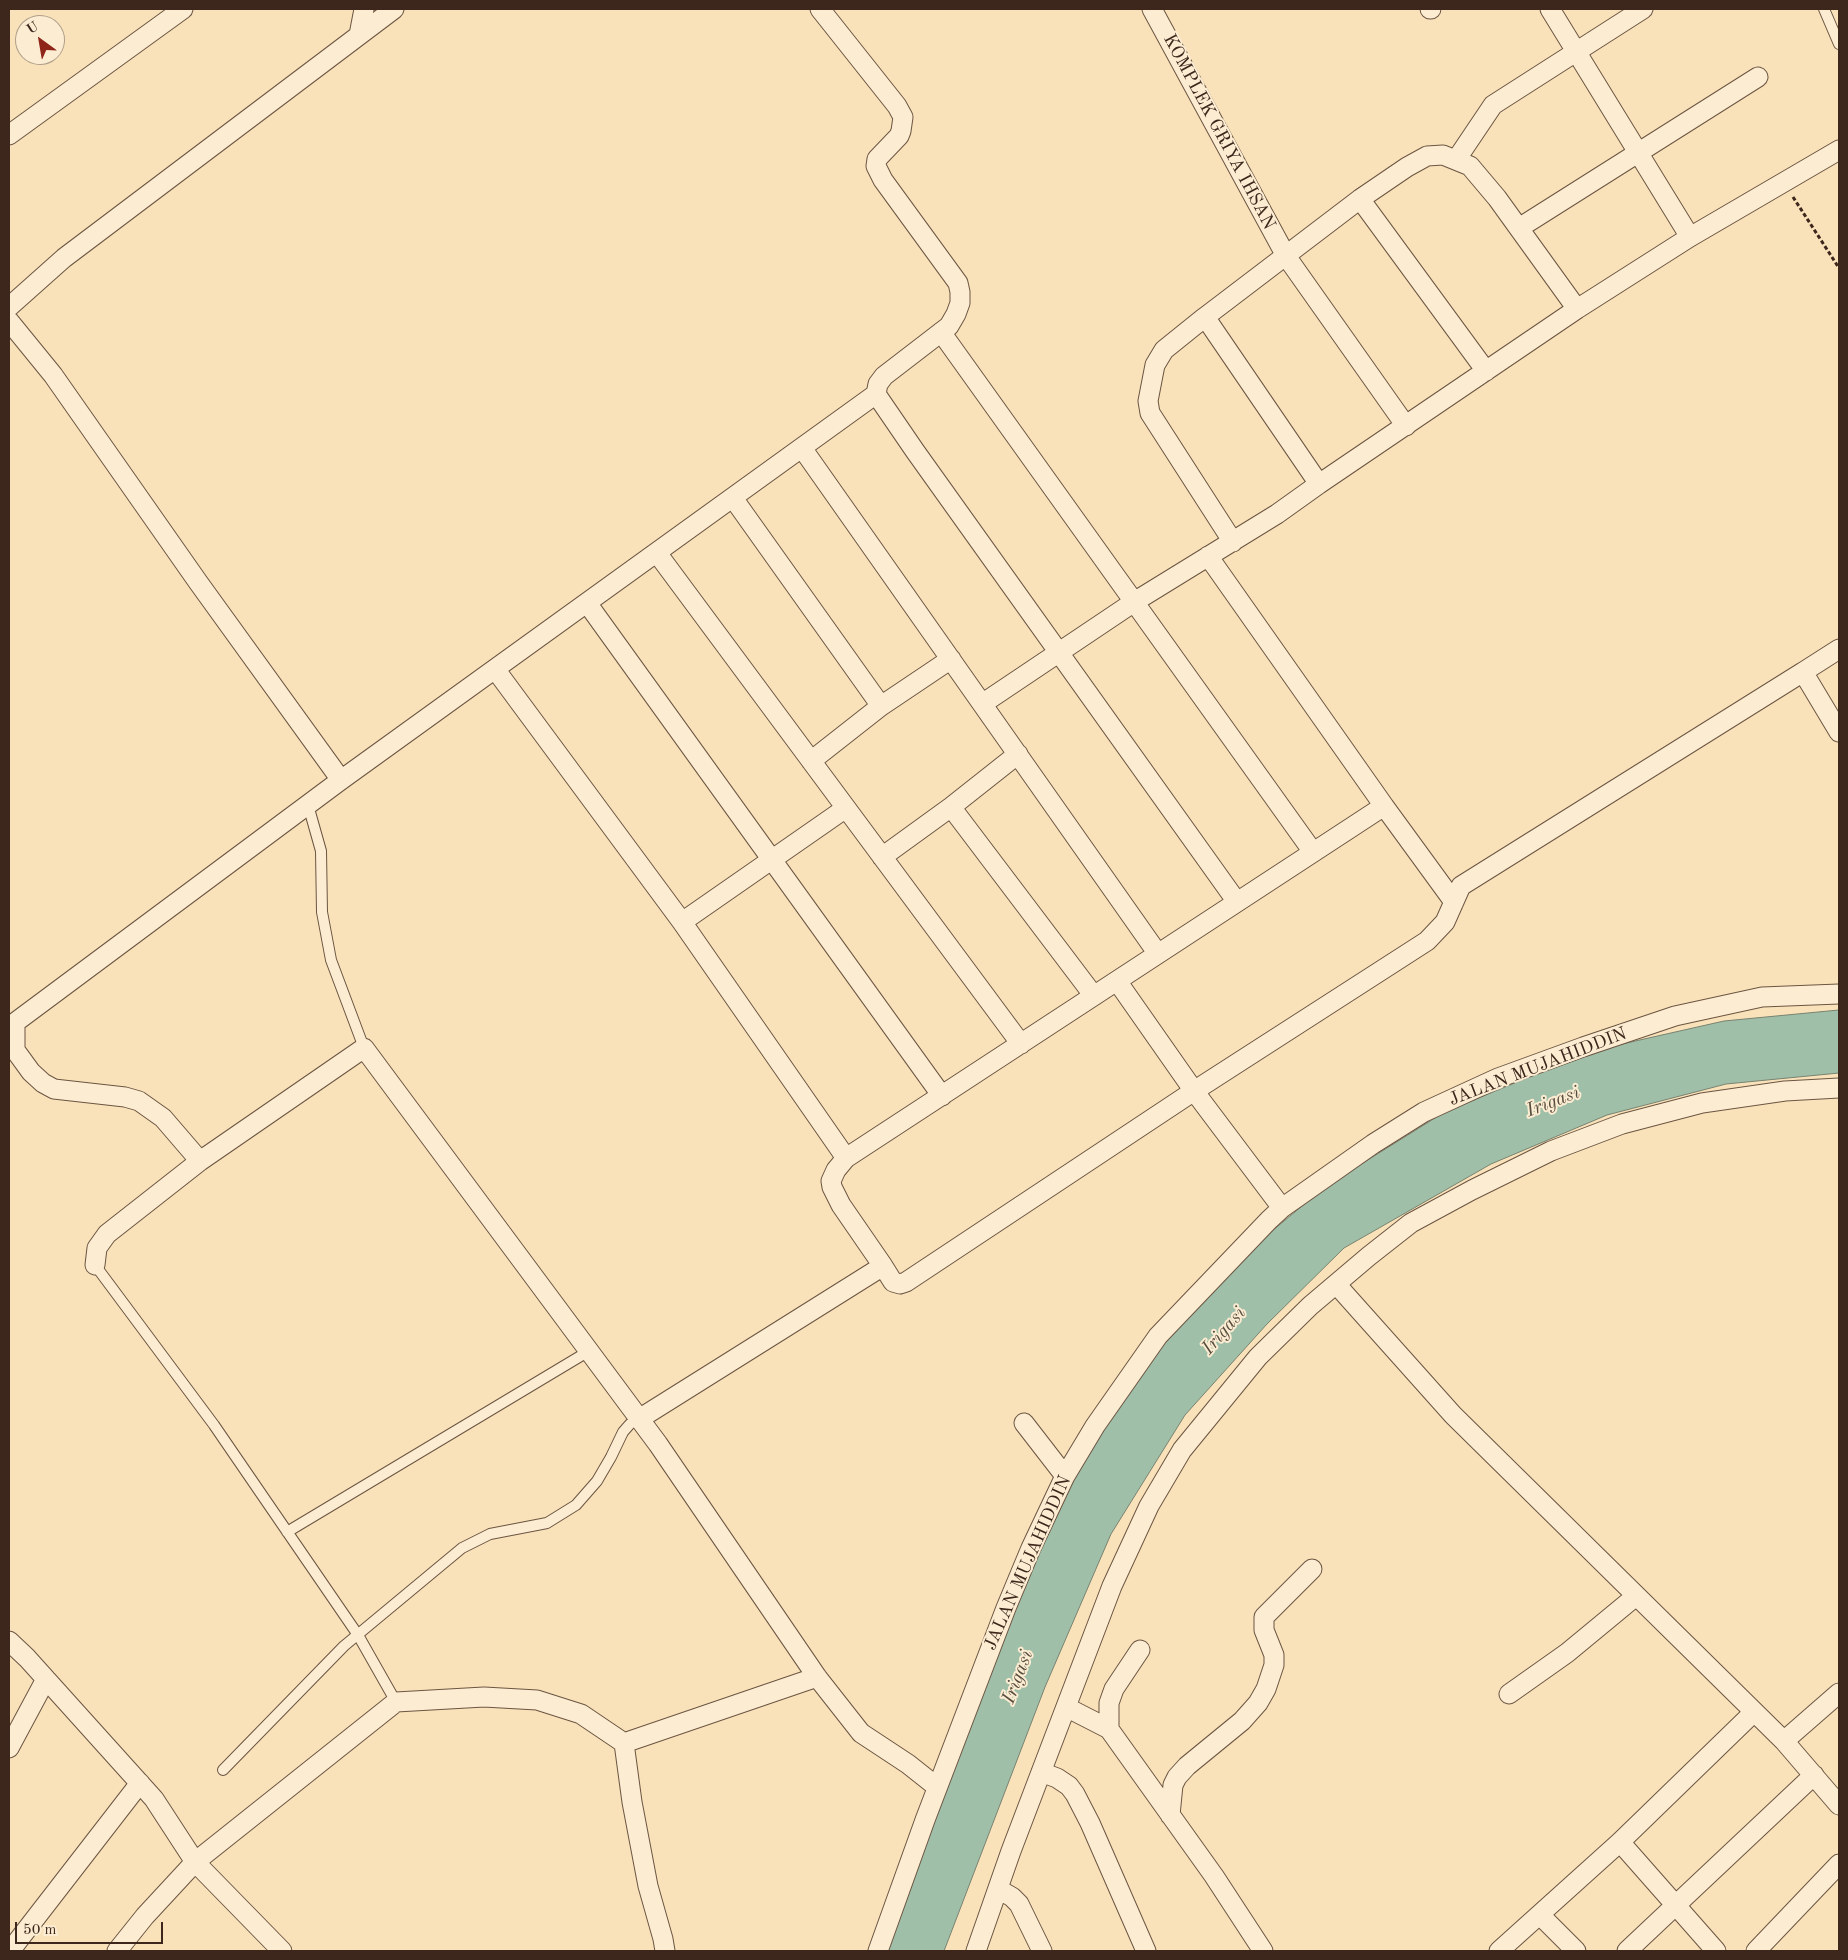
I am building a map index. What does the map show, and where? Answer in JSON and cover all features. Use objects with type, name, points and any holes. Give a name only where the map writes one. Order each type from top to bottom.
[{"type":"street","points":[[9,136],[183,9]]},
{"type":"street","points":[[359,34],[364,9]]},
{"type":"street","points":[[9,307],[64,258],[394,9]]},
{"type":"street","points":[[200,1161],[163,1118],[139,1101],[125,1097],[54,1089],[43,1083],[15,1050],[12,1025],[341,780],[876,394],[878,384],[884,376],[949,326],[956,314],[960,303],[958,283],[883,180],[876,166],[878,157],[899,136],[903,117],[898,106],[820,9]]},
{"type":"street","name":"KOMPLEK GRIYA IHSAN","points":[[1152,9],[1286,256],[1406,426]]},
{"type":"street","points":[[1550,9],[1690,237]]},
{"type":"street","points":[[1456,160],[1493,105],[1643,9]]},
{"type":"street","points":[[1519,228],[1758,77]]},
{"type":"street","points":[[982,704],[1134,602],[1277,514],[1576,309],[1690,237],[1839,150]]},
{"type":"street","points":[[1233,542],[1150,413],[1148,401],[1155,365],[1164,350],[1205,317],[1360,199],[1407,167],[1427,156],[1443,155],[1470,166],[1497,198],[1576,309]]},
{"type":"street","points":[[1360,199],[1486,371]]},
{"type":"street","points":[[1205,317],[1319,484]]},
{"type":"street","points":[[9,321],[53,375],[198,582],[341,780]]},
{"type":"street","points":[[941,332],[1313,852]]},
{"type":"street","points":[[876,394],[1237,902]]},
{"type":"street","points":[[802,448],[1158,954]]},
{"type":"street","points":[[733,498],[881,706]]},
{"type":"street","points":[[657,553],[1021,1044]]},
{"type":"street","points":[[1208,556],[1454,902]]},
{"type":"street","points":[[587,602],[942,1096]]},
{"type":"street","points":[[1384,806],[846,1158],[836,1170],[831,1181],[832,1187],[841,1205],[893,1282],[900,1284],[906,1282],[1194,1091],[1428,941],[1444,922],[1461,886],[1839,649]]},
{"type":"street","points":[[811,761],[881,706],[951,659]]},
{"type":"street","points":[[495,669],[682,922],[846,1158]]},
{"type":"street","points":[[1803,672],[1839,732]]},
{"type":"street","points":[[882,857],[951,807],[1018,754]]},
{"type":"street","points":[[951,807],[1094,996]]},
{"type":"street","points":[[682,922],[846,808]]},
{"type":"street","points":[[1117,981],[1194,1091],[1282,1208]]},
{"type":"street","name":"JALAN MUJAHIDDIN","points":[[878,1951],[937,1787],[1006,1608],[1031,1548],[1065,1476],[1095,1426],[1158,1336],[1282,1208],[1373,1144],[1424,1112],[1498,1078],[1675,1016],[1762,997],[1839,994]]},
{"type":"street","points":[[95,1265],[97,1248],[107,1234],[200,1161],[364,1048],[639,1419],[816,1677],[861,1733],[908,1764],[937,1787]]},
{"type":"street","points":[[976,1951],[1041,1772],[1112,1586],[1149,1506],[1167,1474],[1202,1424],[1258,1357],[1310,1306],[1369,1256],[1412,1224],[1472,1190],[1551,1151],[1622,1124],[1702,1103],[1786,1091],[1839,1088]]},
{"type":"street","points":[[639,1419],[883,1266]]},
{"type":"street","points":[[1336,1284],[1453,1415],[1784,1741],[1839,1805]]},
{"type":"street","points":[[1024,1423],[1065,1476]]},
{"type":"street","points":[[1170,1815],[1172,1785],[1177,1777],[1187,1766],[1242,1721],[1258,1703],[1266,1689],[1274,1665],[1274,1655],[1263,1625],[1264,1617],[1312,1569]]},
{"type":"street","points":[[1509,1694],[1567,1653],[1636,1596]]},
{"type":"street","points":[[9,1641],[46,1679],[154,1799],[195,1862],[282,1951]]},
{"type":"street","points":[[1109,1729],[1109,1703],[1114,1689],[1140,1650]]},
{"type":"street","points":[[624,1743],[816,1677]]},
{"type":"street","points":[[9,1748],[46,1679]]},
{"type":"street","points":[[1784,1741],[1839,1693]]},
{"type":"street","points":[[117,1951],[145,1916],[195,1862],[396,1702],[484,1697],[537,1700],[581,1714],[624,1743],[632,1802],[646,1876],[665,1951]]},
{"type":"street","points":[[1066,1707],[1109,1729],[1263,1951]]},
{"type":"street","points":[[1498,1951],[1620,1842],[1754,1712]]},
{"type":"street","points":[[1041,1772],[1057,1778],[1069,1786],[1075,1794],[1090,1823],[1146,1951]]},
{"type":"street","points":[[1627,1951],[1814,1775]]},
{"type":"street","points":[[10,1951],[140,1783]]},
{"type":"street","points":[[1620,1842],[1674,1906],[1716,1951]]},
{"type":"street","points":[[1756,1951],[1839,1864]]},
{"type":"street","points":[[998,1889],[1012,1897],[1019,1904],[1042,1951]]},
{"type":"street","points":[[1540,1915],[1576,1951]]},
{"type":"lane","points":[[1824,9],[1839,44]]},
{"type":"lane","points":[[308,805],[321,851],[322,912],[331,960],[364,1048]]},
{"type":"lane","points":[[95,1265],[214,1426],[358,1635],[396,1702]]},
{"type":"lane","points":[[287,1532],[588,1351]]},
{"type":"lane","points":[[223,1770],[344,1646],[462,1548],[490,1534],[547,1523],[558,1518],[576,1505],[597,1481],[611,1458],[622,1432],[639,1419]]},
{"type":"path","points":[[1783,182],[1839,268]]},
{"type":"water","name":"Irigasi","points":[[1839,1010],[1839,1073],[1726,1084],[1607,1115],[1491,1164],[1344,1248],[1267,1324],[1185,1415],[1111,1534],[1045,1687],[944,1951],[881,1951],[1064,1486],[1124,1390],[1236,1261],[1326,1186],[1443,1113],[1591,1051],[1724,1021]]}]
